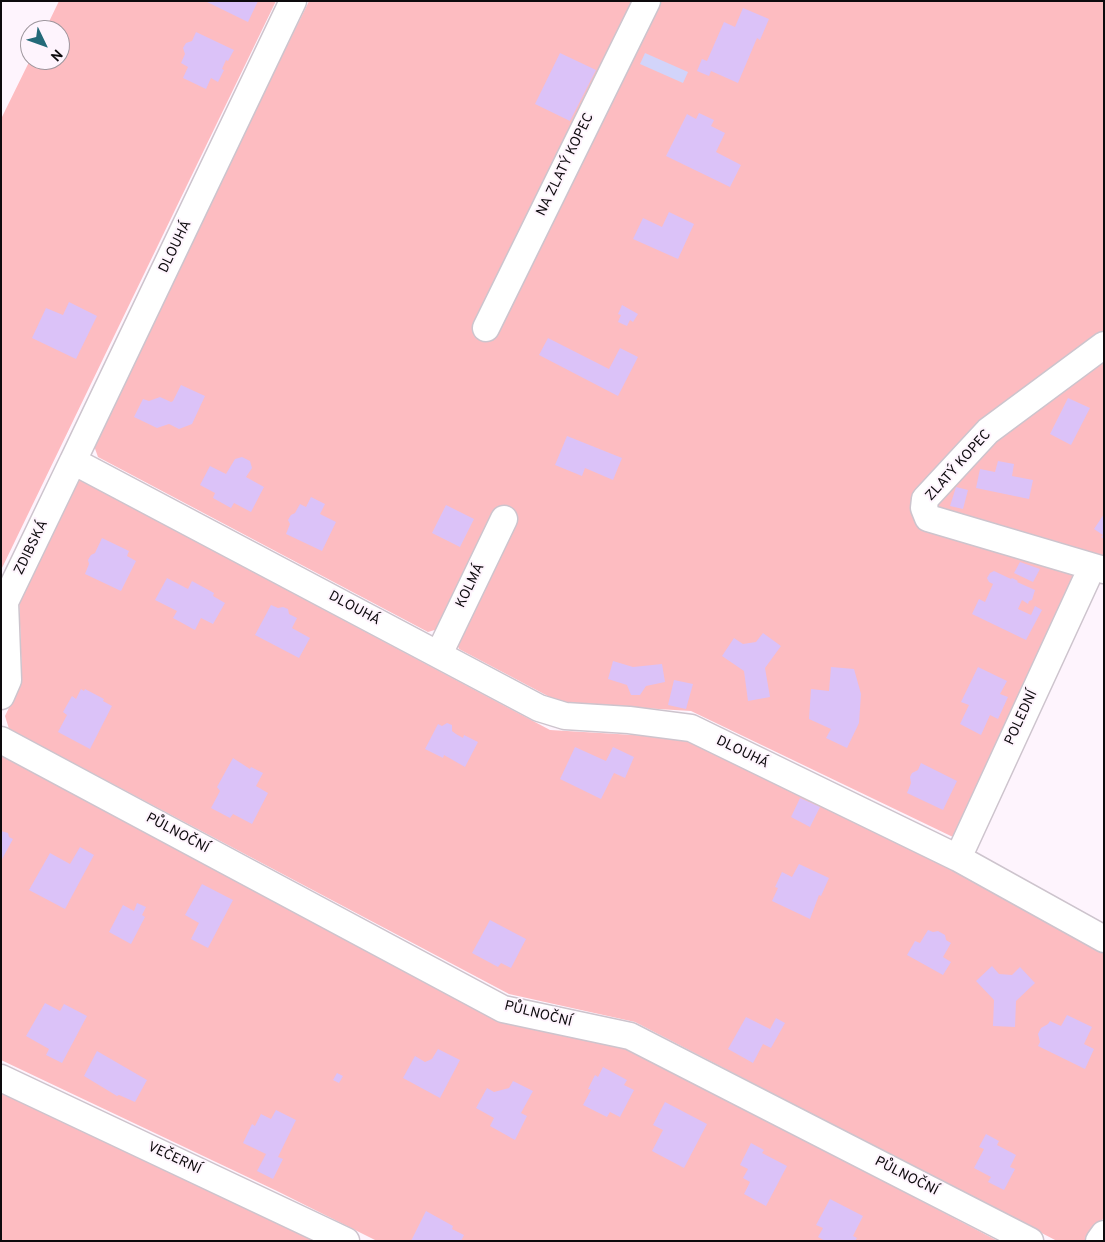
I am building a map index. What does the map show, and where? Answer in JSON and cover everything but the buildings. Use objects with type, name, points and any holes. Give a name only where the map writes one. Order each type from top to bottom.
[{"type":"street","name":"DLOUHÁ","points":[[293,1],[73,461],[539,708],[565,716],[629,720],[691,728],[958,858],[1104,939]]},
{"type":"street","name":"NA ZLATÝ KOPEC","points":[[486,328],[646,1]]},
{"type":"street","name":"ZLATÝ KOPEC","points":[[1095,574],[928,518],[924,508],[925,499],[988,431],[1104,345]]},
{"type":"street","name":"ZDIBSKÁ","points":[[1,696],[8,680],[5,602],[73,461]]},
{"type":"street","name":"KOLMÁ","points":[[439,654],[504,519]]},
{"type":"street","name":"POLEDNÍ","points":[[958,858],[1095,574]]},
{"type":"street","name":"PŮLNOČNÍ","points":[[1,740],[503,1009],[630,1036],[1030,1241]]},
{"type":"street","name":"VEČERNÍ","points":[[1,1078],[346,1241]]},
{"type":"street","points":[[1099,1241],[1104,1234]]},
{"type":"shaded area","points":[[59,1],[276,1],[1,570],[1,119],[25,70],[70,70],[70,20],[50,20]]},
{"type":"shaded area","points":[[309,1],[1104,1],[1104,563],[1080,572],[973,793],[955,838],[691,711],[561,703],[459,649],[455,639],[438,629],[428,632],[98,457],[93,443]]},
{"type":"shaded area","points":[[76,478],[550,730],[684,738],[944,863],[1104,953],[1104,1217],[1089,1241],[1057,1241],[635,1022],[509,994],[9,729],[5,716],[22,681],[19,596]]},
{"type":"shaded area","points":[[1,755],[499,1020],[626,1047],[998,1241],[377,1241],[277,1191],[1,1060]]},
{"type":"shaded area","points":[[1,1091],[314,1241],[1,1241]]},
{"type":"water","points":[[645,53],[688,72],[683,83],[640,64]]}]
